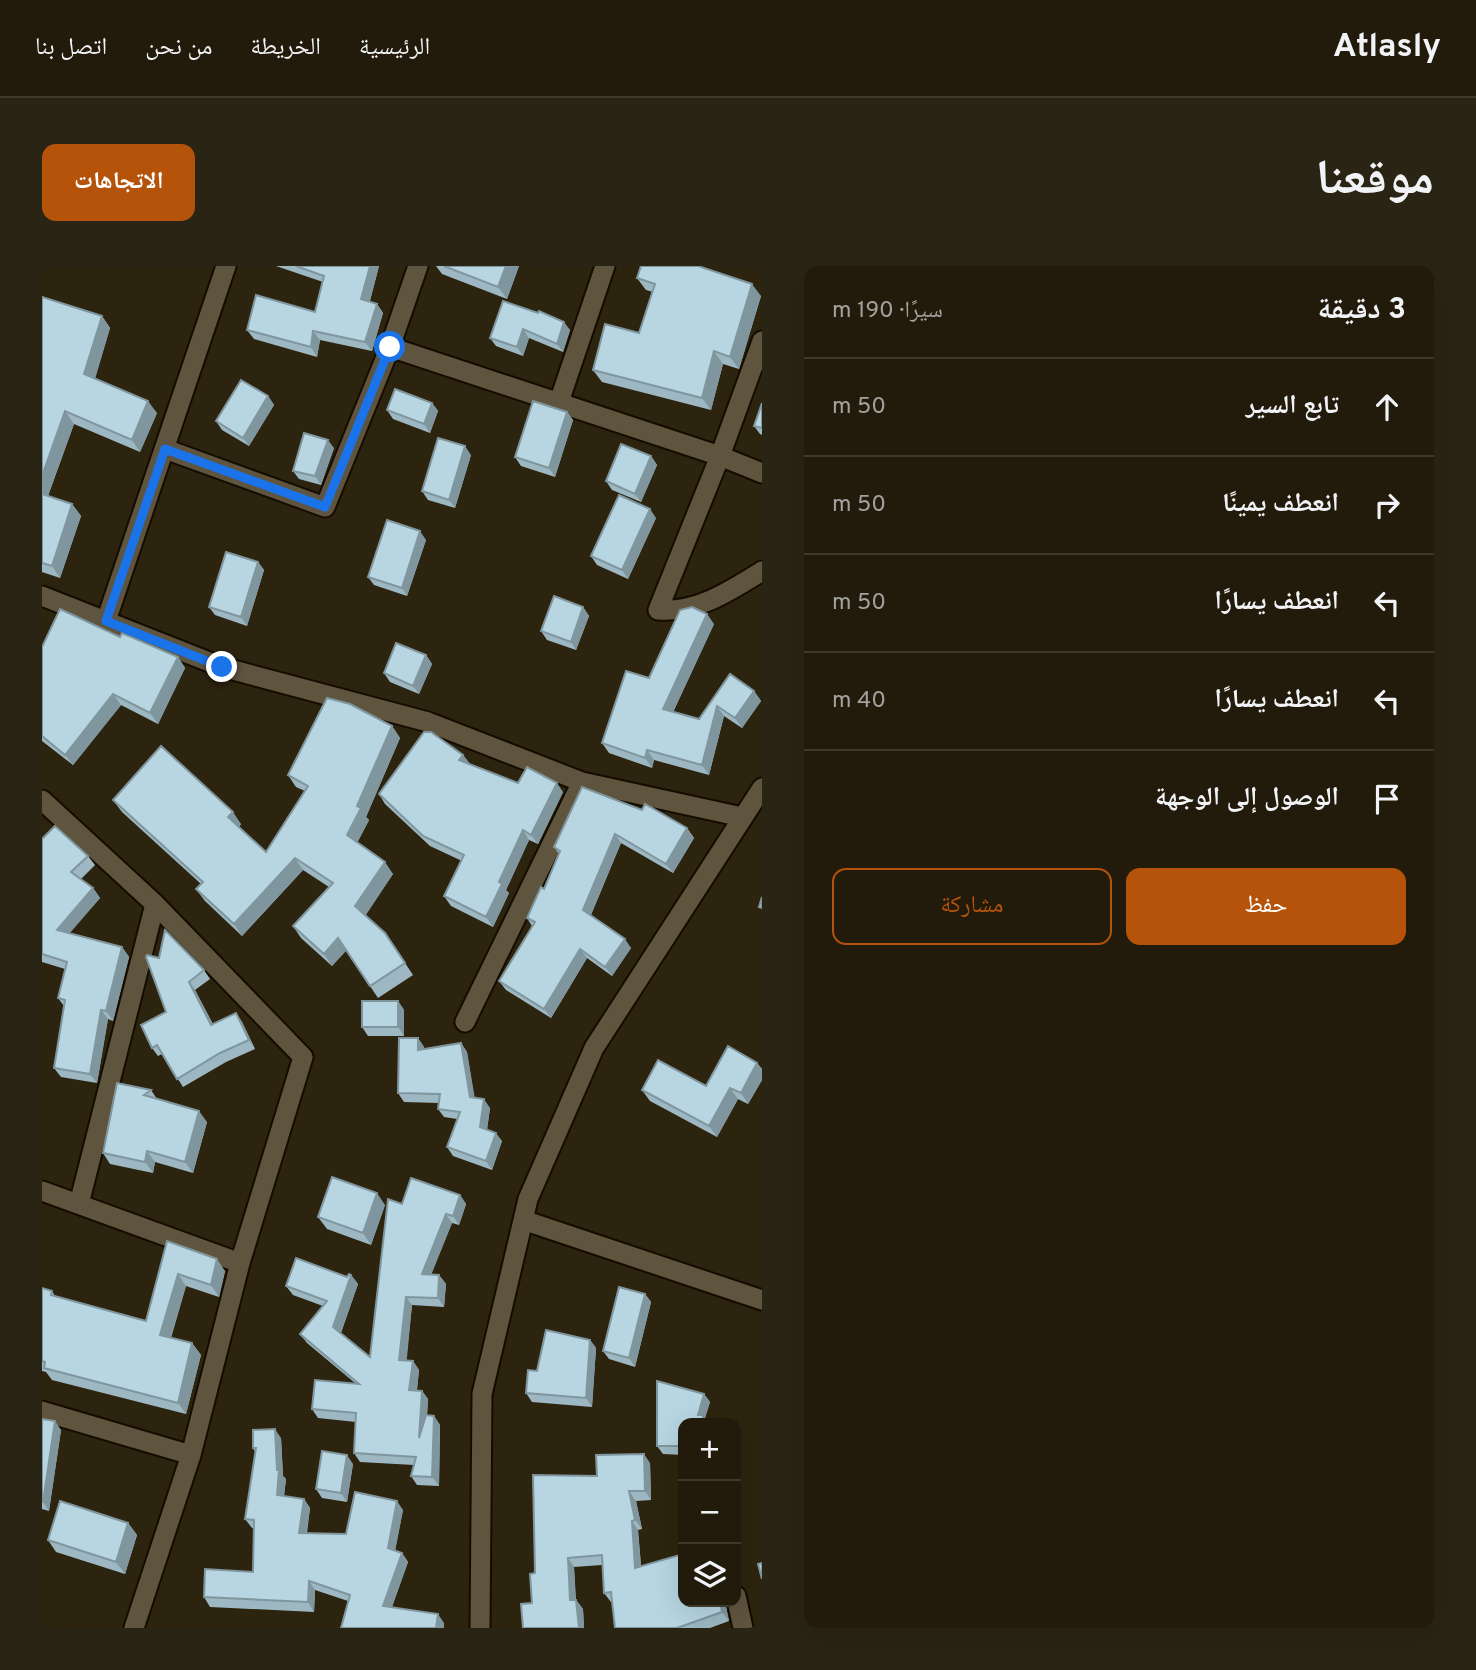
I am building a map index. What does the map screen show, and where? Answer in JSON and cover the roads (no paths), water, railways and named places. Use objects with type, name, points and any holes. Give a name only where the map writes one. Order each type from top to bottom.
[{"type":"street","points":[[106,621],[226,266]]},
{"type":"street","points":[[165,449],[325,507],[390,347],[418,266]]},
{"type":"street","points":[[559,402],[605,266]]},
{"type":"street","points":[[762,341],[720,456],[658,610],[690,609],[729,592],[762,571]]},
{"type":"street","points":[[390,347],[720,456],[762,473]]},
{"type":"street","points":[[42,596],[222,667],[428,722],[582,782],[742,817]]},
{"type":"street","points":[[466,1022],[582,782]]},
{"type":"street","points":[[480,1628],[482,1394],[528,1199],[594,1048],[762,788]]},
{"type":"street","points":[[42,800],[155,904],[303,1057],[240,1263],[191,1455],[134,1628]]},
{"type":"street","points":[[79,1204],[155,904]]},
{"type":"street","points":[[42,1191],[240,1263]]},
{"type":"street","points":[[523,1220],[762,1300]]},
{"type":"street","points":[[42,1411],[191,1455]]},
{"type":"street","points":[[738,1607],[743,1628]]}]
